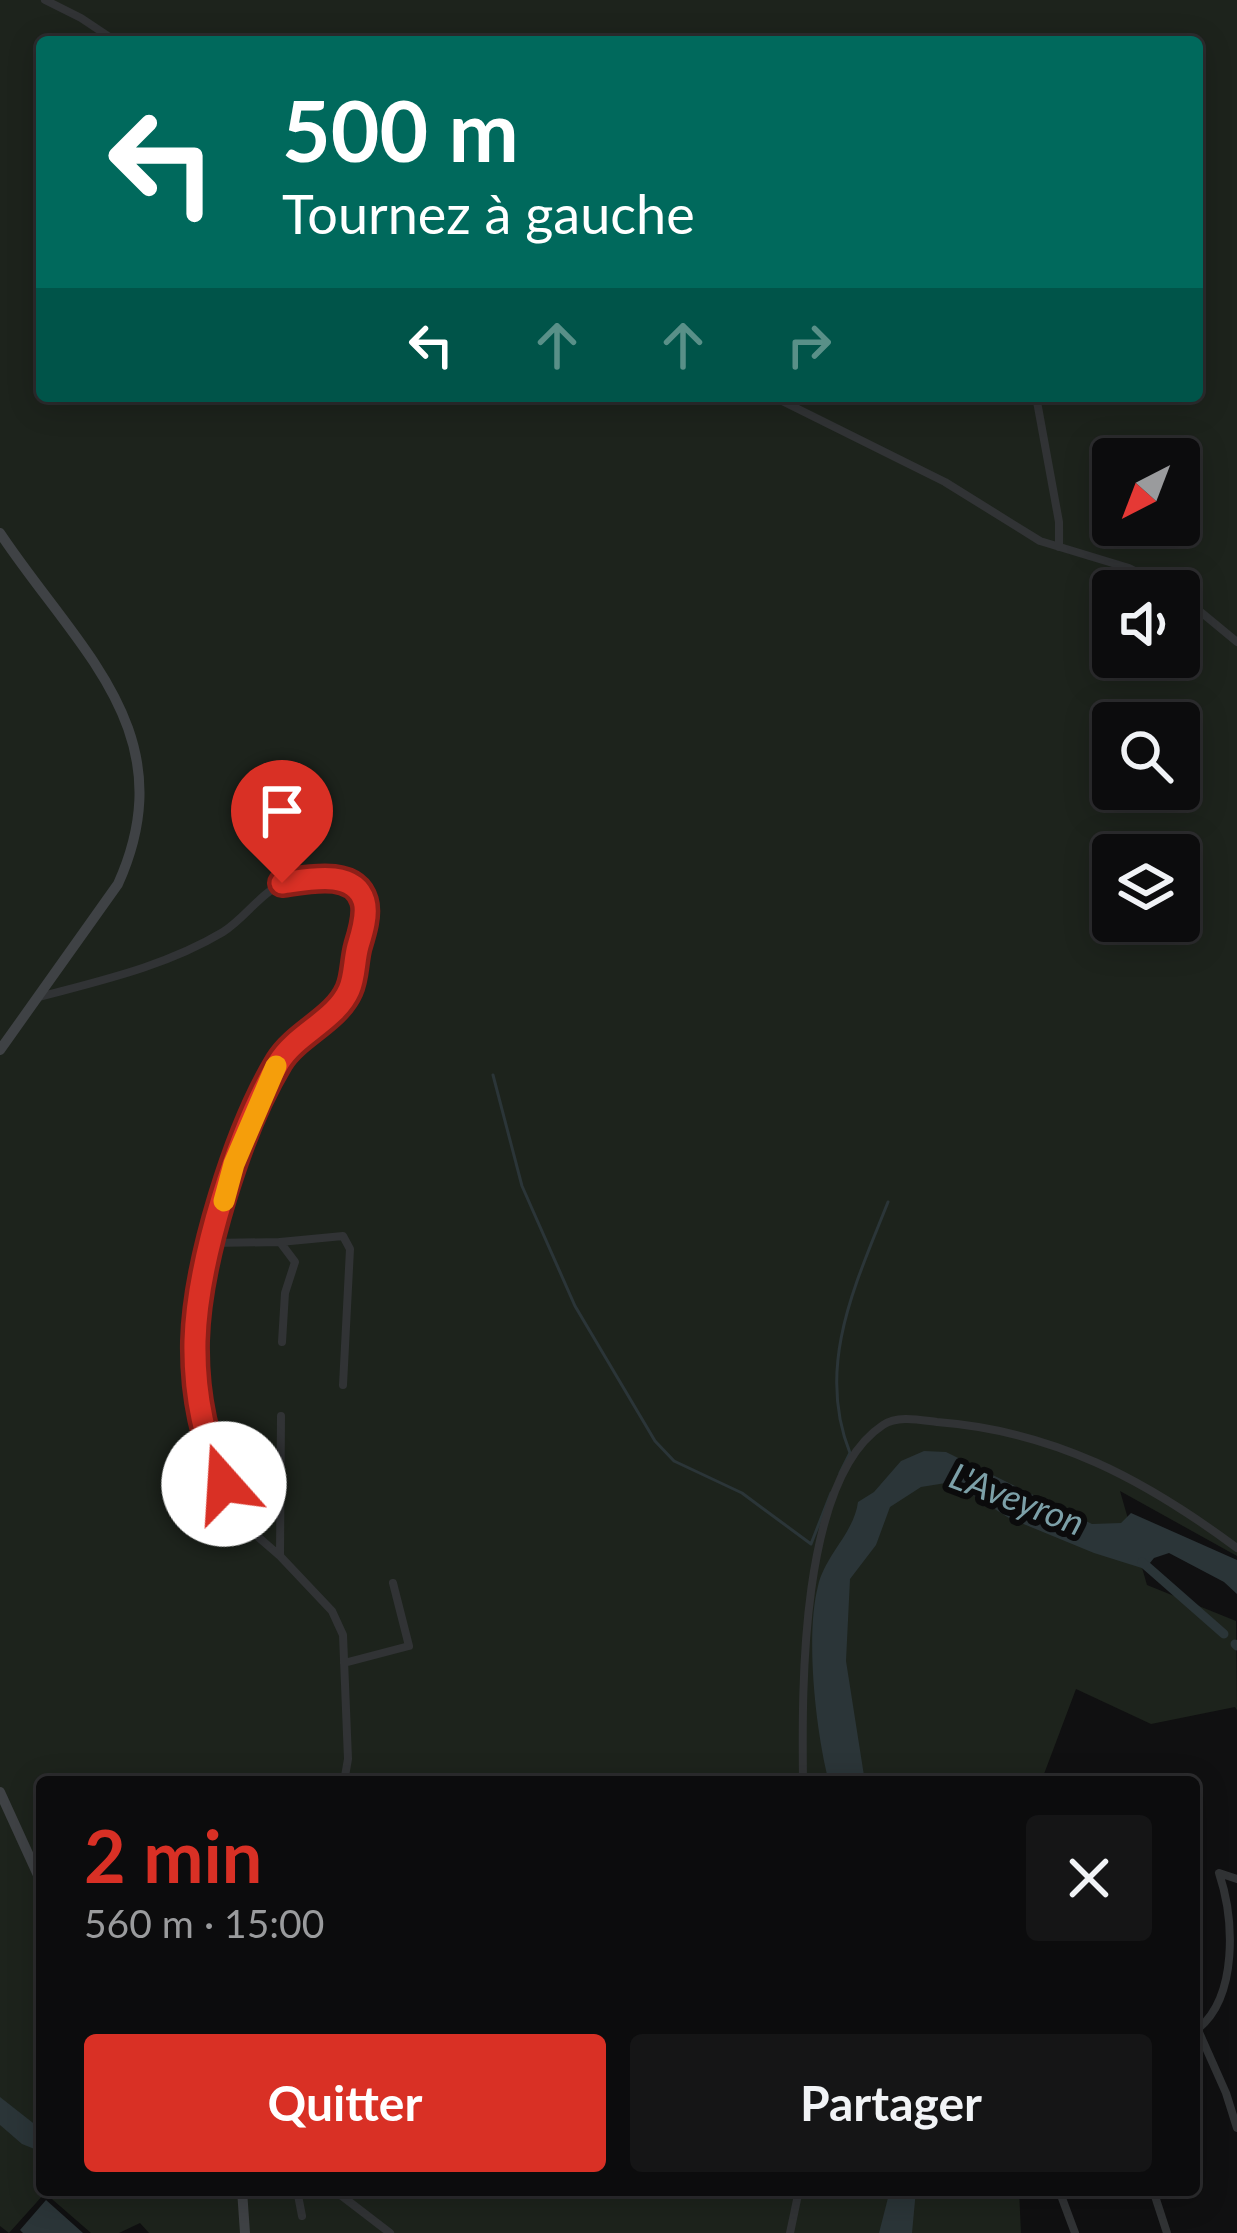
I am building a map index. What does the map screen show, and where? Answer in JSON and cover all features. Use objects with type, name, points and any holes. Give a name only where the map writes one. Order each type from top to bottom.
[{"type":"street","points":[[44,0],[108,36]]},
{"type":"street","points":[[786,402],[998,512],[1040,541],[1133,570]]},
{"type":"street","points":[[1037,402],[1059,522],[1059,547]]},
{"type":"street","points":[[0,533],[104,679],[134,741],[141,770],[139,828],[118,884],[0,1050]]},
{"type":"street","points":[[1200,612],[1237,642]]},
{"type":"street","points":[[39,997],[150,968],[226,930],[282,883],[327,877],[355,887],[364,902],[351,986],[279,1061],[234,1164],[212,1244],[195,1340],[199,1410],[241,1522],[332,1611],[344,1634],[345,1776]]},
{"type":"street","points":[[212,1244],[343,1236],[350,1249],[343,1385]]},
{"type":"street","points":[[280,1242],[295,1262],[285,1293],[281,1342]]},
{"type":"street","points":[[280,1556],[281,1416]]},
{"type":"street","points":[[803,1776],[811,1577],[824,1523],[844,1475],[879,1427],[892,1420],[991,1426],[1044,1440],[1186,1510],[1237,1548]]},
{"type":"street","points":[[344,1663],[410,1646],[393,1583]]},
{"type":"street","points":[[0,1792],[36,1871]]},
{"type":"street","points":[[1200,2023],[1220,2010],[1235,1976],[1232,1896],[1219,1873],[1237,1879]]},
{"type":"street","points":[[1200,2033],[1237,2128]]},
{"type":"street","points":[[242,2196],[245,2233]]},
{"type":"street","points":[[298,2196],[302,2216]]},
{"type":"street","points":[[342,2196],[390,2233]]},
{"type":"street","points":[[790,2233],[799,2196]]},
{"type":"street","points":[[1060,2196],[1075,2233]]},
{"type":"street","points":[[1155,2196],[1166,2233]]},
{"type":"shaded area","points":[[0,0],[1237,0],[1237,1556],[1120,1491],[1147,1585],[1236,1621],[1237,1710],[1151,1724],[1076,1689],[1043,1776],[36,1776],[36,2196],[42,2196],[9,2233],[0,2226]]},
{"type":"shaded area","points":[[48,2196],[1019,2196],[1021,2233],[149,2233],[140,2223],[119,2233],[91,2233]]},
{"type":"water","name":"L'Aveyron","points":[[924,1451],[946,1452],[1092,1524],[1121,1523],[1131,1513],[1237,1560],[1237,1594],[1169,1553],[1154,1558],[1145,1569],[1009,1518],[952,1482],[921,1487],[890,1507],[876,1545],[850,1579],[846,1661],[864,1776],[828,1776],[814,1684],[812,1631],[818,1586],[858,1502],[874,1492],[901,1461]]},
{"type":"water","points":[[0,2097],[36,2125],[36,2150],[22,2144],[0,2125]]},
{"type":"water","points":[[888,2196],[915,2196],[912,2233],[879,2233]]},
{"type":"water","points":[[46,2200],[83,2233],[23,2233],[20,2230]]},
{"type":"waterway","points":[[493,1075],[522,1186],[575,1306],[655,1441],[674,1461],[742,1493],[811,1544],[831,1493]]},
{"type":"waterway","points":[[840,1473],[850,1453],[840,1421],[838,1357],[853,1294],[888,1202]]},
{"type":"waterway","points":[[1142,1562],[1224,1634]]},
{"type":"slow traffic","points":[[224,1201],[234,1164],[276,1066]]},
{"type":"route","points":[[224,1484],[199,1410],[196,1373],[195,1340],[212,1244],[234,1164],[261,1095],[290,1046],[344,998],[351,986],[363,928],[364,902],[355,887],[327,877],[282,883]]}]
